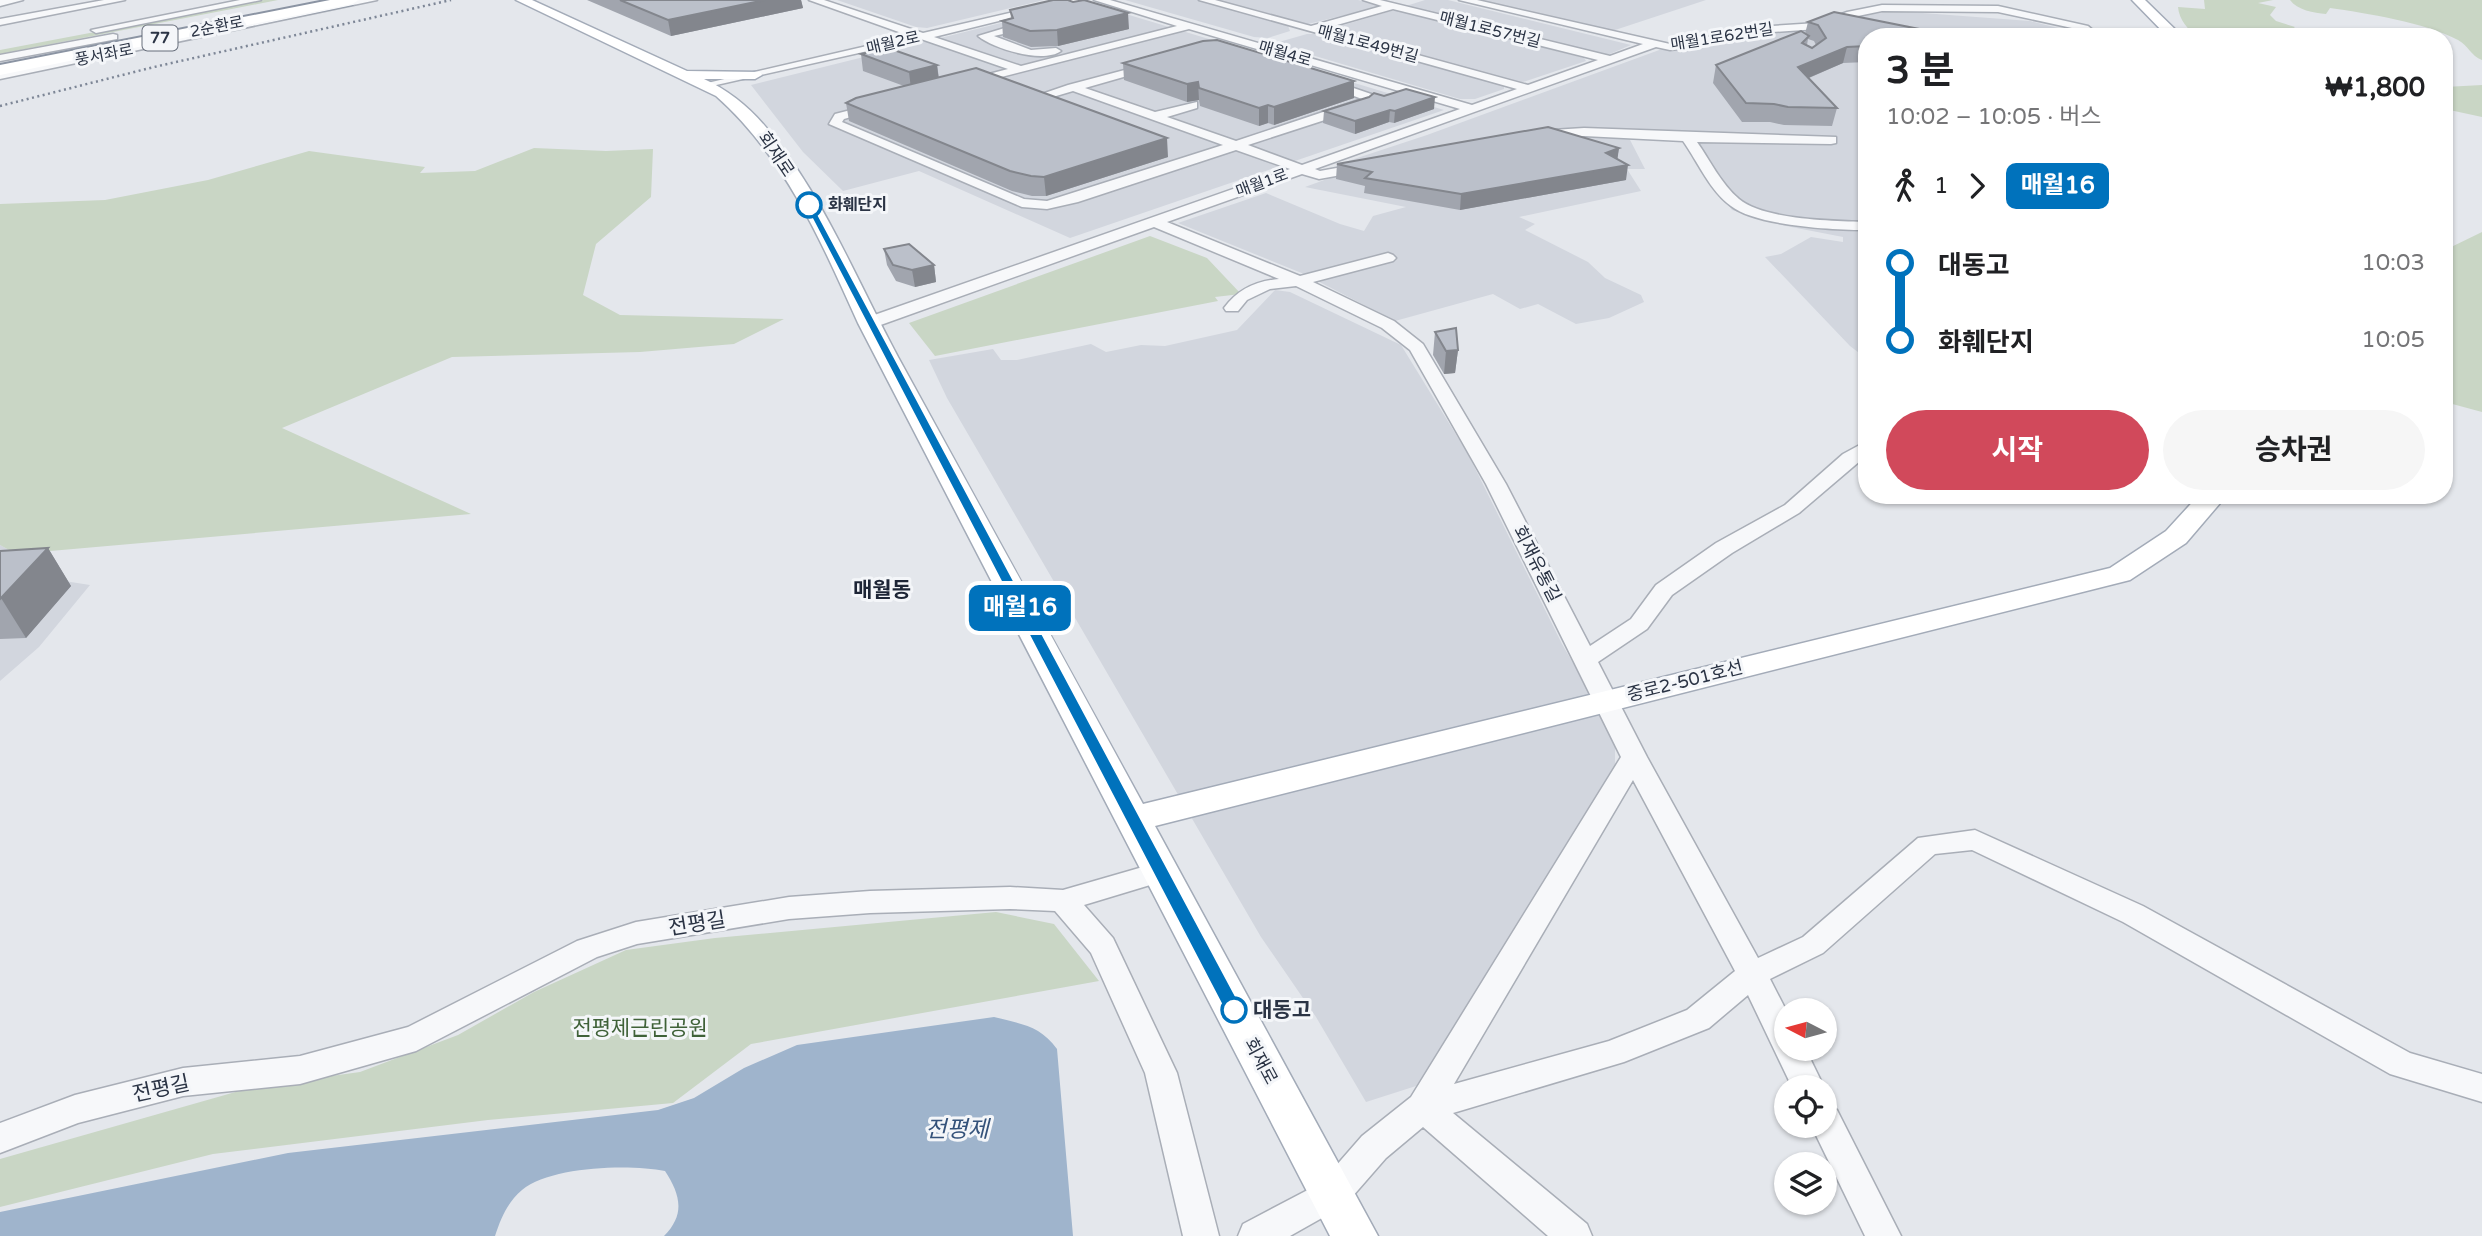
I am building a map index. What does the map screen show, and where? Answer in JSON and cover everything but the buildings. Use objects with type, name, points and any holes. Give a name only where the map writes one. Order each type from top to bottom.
[{"type":"highway","name":"2순환로","points":[[0,61],[317,3],[352,0]]},
{"type":"highway","points":[[0,61],[192,22]]},
{"type":"highway","points":[[0,61],[162,43]]},
{"type":"main road","name":"회재로","points":[[522,0],[716,91],[744,111],[764,135],[805,198],[1355,1236]]},
{"type":"main road","points":[[2138,0],[2157,9],[2170,28]]},
{"type":"main road","points":[[682,75],[755,75]]},
{"type":"main road","points":[[716,91],[755,75]]},
{"type":"main road","name":"중로2-501호선","points":[[1132,819],[2120,574],[2176,537],[2206,504]]},
{"type":"street","points":[[0,3],[18,0]]},
{"type":"street","points":[[0,12],[69,0]]},
{"type":"street","points":[[180,0],[204,10]]},
{"type":"street","points":[[0,61],[102,29],[254,0]]},
{"type":"street","points":[[162,43],[372,0]]},
{"type":"street","points":[[814,0],[1046,78],[1298,170],[1319,175],[1375,164]]},
{"type":"street","name":"매월2로","points":[[755,75],[1078,0]]},
{"type":"street","name":"매월4로","points":[[1099,0],[1471,108]]},
{"type":"street","name":"매월1로49번길","points":[[1204,0],[1531,89]]},
{"type":"street","name":"매월1로57번길","points":[[1368,0],[1612,60]]},
{"type":"street","points":[[1257,45],[1417,0]]},
{"type":"street","points":[[1464,0],[1654,44]]},
{"type":"street","points":[[6,21],[115,1],[153,19]]},
{"type":"street","points":[[192,22],[317,3]]},
{"type":"street","name":"매월1로62번길","points":[[1654,44],[1686,46],[1741,31],[1818,26],[1851,14],[1882,8],[1998,9],[2080,28]]},
{"type":"street","points":[[62,10],[102,29]]},
{"type":"street","points":[[6,21],[31,29]]},
{"type":"street","points":[[953,86],[1189,26]]},
{"type":"street","points":[[1020,27],[983,36],[1027,52]]},
{"type":"street","points":[[986,40],[1002,49],[1048,53],[1139,29],[1154,35]]},
{"type":"street","points":[[1766,29],[1792,41]]},
{"type":"street","name":"매월1로","points":[[869,323],[1654,44]]},
{"type":"street","points":[[986,58],[1024,58],[1027,52]]},
{"type":"street","points":[[1036,98],[1166,62]]},
{"type":"street","points":[[892,101],[844,115],[835,121],[835,124],[1006,196],[1034,205],[1056,204],[1364,103],[1370,98],[1315,79]]},
{"type":"street","points":[[1133,123],[1193,105]]},
{"type":"street","points":[[1526,136],[1584,132],[1831,140]]},
{"type":"street","points":[[1687,137],[1736,204],[1766,214],[1811,222],[1858,225]]},
{"type":"street","name":"회재유통길","points":[[1155,222],[1300,281],[1403,334],[1417,348],[1496,484],[1634,757],[1774,1017]]},
{"type":"street","points":[[1232,308],[1252,290],[1266,285],[1300,281],[1388,258]]},
{"type":"street","points":[[1586,659],[1639,624],[1664,590],[1724,548],[1792,509],[1858,453]]},
{"type":"street","points":[[1256,1236],[1333,1194],[1374,1147],[1423,1107],[1634,757]]},
{"type":"street","points":[[1423,1107],[1613,1053],[1698,1019],[1752,974],[1813,945],[1928,845],[1975,839],[2133,914],[2401,1064],[2482,1087]]},
{"type":"street","points":[[1160,872],[1063,901],[1103,946],[1161,1073],[1201,1236]]},
{"type":"street","name":"전평길","points":[[0,1138],[75,1109],[183,1082],[300,1070],[416,1038],[587,949],[636,933],[789,908],[1010,898],[1063,901]]},
{"type":"street","points":[[1423,1107],[1574,1236]]},
{"type":"street","points":[[1834,1138],[1883,1236]]},
{"type":"shaded area","points":[[837,0],[1044,0],[927,28],[916,27]]},
{"type":"shaded area","points":[[1125,0],[1198,0],[1288,26],[1290,31],[1268,38],[1254,37]]},
{"type":"shaded area","points":[[1214,0],[1358,0],[1382,6],[1308,24]]},
{"type":"shaded area","points":[[1425,0],[1448,0],[1631,45],[1605,56],[1406,6]]},
{"type":"shaded area","points":[[1474,0],[1706,0],[1609,32]]},
{"type":"shaded area","points":[[1086,2],[1444,110],[1070,238],[919,171],[843,191],[803,152],[751,85]]},
{"type":"shaded area","points":[[1391,11],[1402,11],[1584,58],[1586,61],[1520,83],[1327,30]]},
{"type":"shaded area","points":[[1909,12],[2030,21],[2058,28],[1858,28],[1858,352],[1765,257],[1781,254],[1811,237],[1843,242],[1843,237],[1781,225],[1732,210],[1728,204],[1739,203],[1690,135],[1583,129],[1342,167],[1336,165],[1427,135],[1662,49],[1699,46],[1747,32],[1776,30],[1858,14]]},
{"type":"shaded area","points":[[1307,34],[1321,34],[1504,85],[1504,89],[1475,99],[1460,99],[1278,45],[1279,42]]},
{"type":"shaded area","points":[[1567,134],[1628,136],[1645,169],[1627,169],[1641,191],[1519,217],[1535,224],[1525,230],[1588,262],[1605,278],[1641,295],[1644,302],[1609,318],[1576,324],[1538,304],[1520,309],[1493,294],[1395,321],[1304,274],[1178,223],[1266,193],[1340,224],[1364,231],[1373,216],[1406,207],[1305,187],[1338,175]]},
{"type":"shaded area","points":[[1275,290],[1290,292],[1401,345],[1468,454],[1562,644],[1599,708],[1615,746],[1615,768],[1511,939],[1416,1086],[1366,1102],[1316,1017],[1261,937],[947,398],[929,360],[993,349],[1001,360],[1017,360],[1091,344],[1106,352],[1141,345],[1165,346],[1237,330]]},
{"type":"shaded area","points":[[0,545],[16,554],[13,573],[90,585],[39,647],[0,681]]},
{"type":"green space","points":[[264,0],[278,0],[0,54],[0,50]]},
{"type":"green space","points":[[2204,0],[2273,0],[2258,3],[2276,7],[2270,15],[2276,21],[2295,27],[2188,28],[2180,16],[2178,7],[2205,9]]},
{"type":"green space","points":[[2290,0],[2482,0],[2482,60],[2453,38],[2453,28],[2427,28],[2330,8],[2326,14],[2311,12]]},
{"type":"green space","points":[[2482,85],[2482,117],[2453,111],[2453,87]]},
{"type":"green space","points":[[534,148],[606,151],[653,149],[651,197],[596,244],[583,295],[620,315],[784,319],[734,344],[640,352],[452,357],[282,428],[471,514],[16,554],[0,545],[0,204],[105,200],[208,180],[309,151],[425,167],[420,173],[475,171]]},
{"type":"green space","points":[[2482,232],[2482,412],[2453,404],[2453,246]]},
{"type":"green space","points":[[1150,236],[1207,258],[1241,294],[1215,297],[1218,301],[935,356],[909,323]]},
{"type":"green space","name":"전평제근린공원","points":[[996,912],[1054,924],[1099,981],[751,1044],[673,1103],[488,1120],[213,1154],[0,1207],[0,1159],[253,1087],[360,1072],[458,1035],[534,992],[626,950],[715,938]]},
{"type":"water","name":"전평제","points":[[994,1017],[1037,1030],[1057,1049],[1073,1236],[664,1236],[676,1220],[678,1212],[677,1196],[665,1171],[612,1168],[571,1172],[535,1182],[512,1200],[495,1236],[0,1236],[0,1212],[288,1153],[658,1110],[694,1098],[744,1068],[797,1045]]},
{"type":"railway","points":[[0,106],[154,67],[451,0]]},
{"type":"bus line","name":"매월16","points":[[809,205],[1234,1010]]},
{"type":"place","name":"화훼단지","points":[[809,205]]},
{"type":"place","name":"대동고","points":[[1234,1010]]},
{"type":"district","name":"매월동","points":[[882,590]]}]
